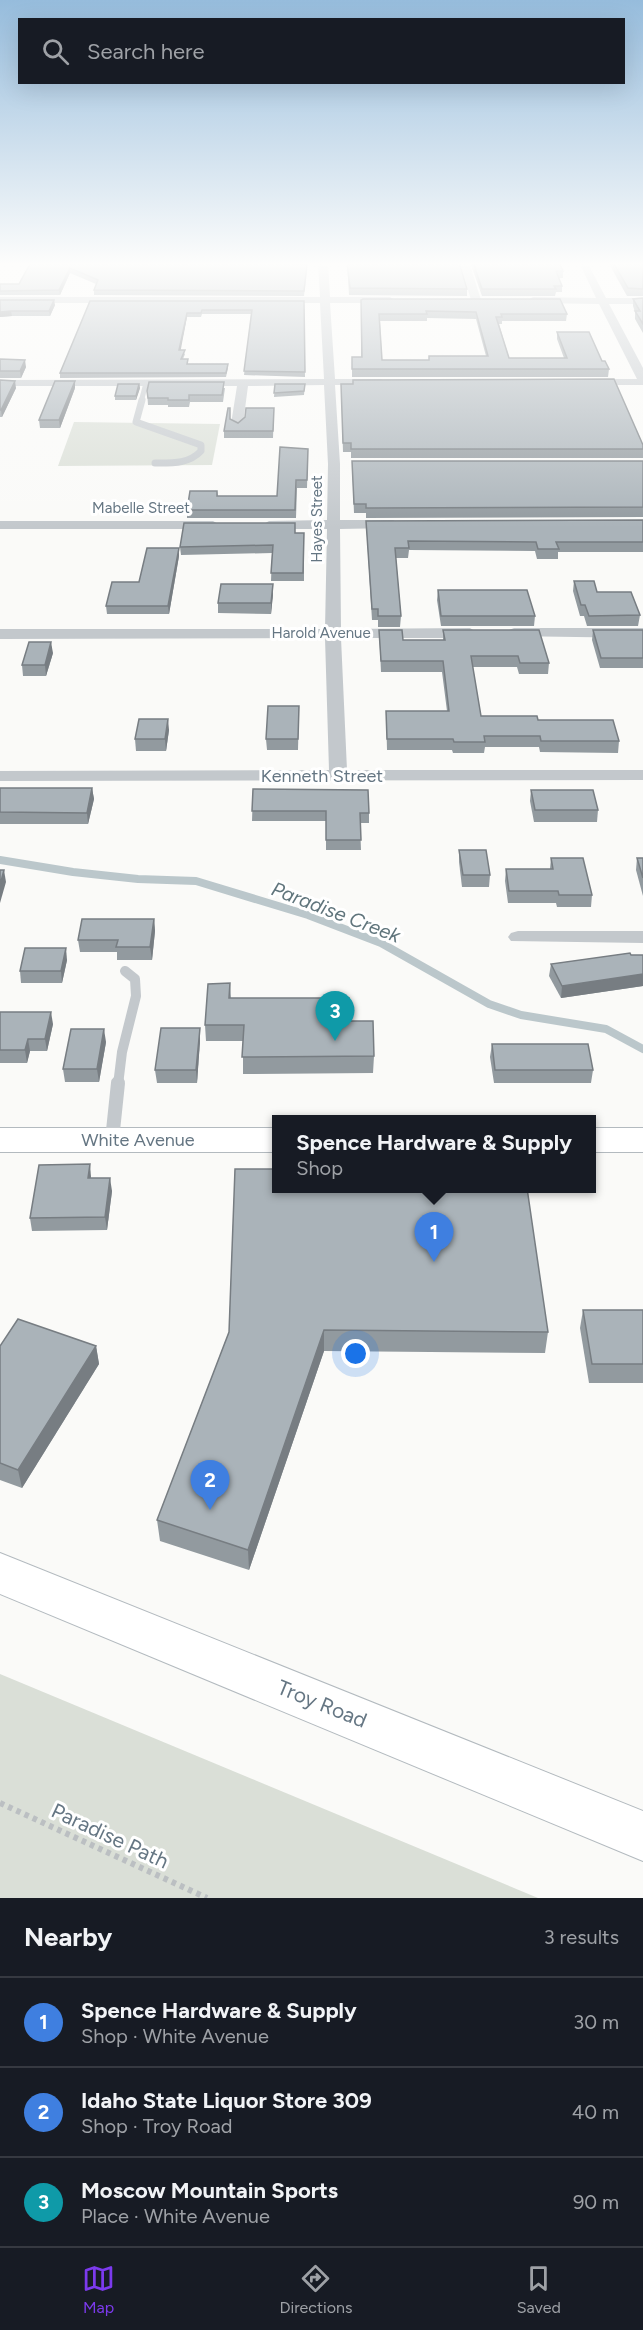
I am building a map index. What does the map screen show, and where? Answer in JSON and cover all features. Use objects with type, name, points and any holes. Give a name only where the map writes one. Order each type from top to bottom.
[{"type":"main road","name":"White Avenue","points":[[0,1140],[272,1140]]},
{"type":"main road","points":[[596,1140],[643,1140]]},
{"type":"main road","name":"Troy Road","points":[[0,1573],[643,1836]]},
{"type":"street","name":"Hayes Street","points":[[327,351],[340,464],[332,524],[338,777]]},
{"type":"street","points":[[577,382],[643,380],[628,351],[643,351]]},
{"type":"street","points":[[0,384],[389,382]]},
{"type":"street","points":[[237,424],[243,383]]},
{"type":"street","points":[[249,525],[404,524]]},
{"type":"street","name":"Mabelle Street","points":[[0,525],[226,525]]},
{"type":"street","name":"Harold Avenue","points":[[0,634],[643,633]]},
{"type":"street","name":"Kenneth Street","points":[[0,776],[643,775]]},
{"type":"street","points":[[518,937],[643,937]]},
{"type":"lane","points":[[146,383],[136,422],[150,430],[201,445],[201,451],[197,457],[184,461],[155,464]]},
{"type":"lane","points":[[112,1140],[122,1052],[136,996],[135,979],[125,971]]},
{"type":"path","name":"Paradise Path","points":[[0,1803],[207,1898]]},
{"type":"shaded area","points":[[74,422],[220,424],[212,465],[58,466]]},
{"type":"shaded area","points":[[0,1674],[538,1898],[0,1898]]},
{"type":"building","points":[[69,351],[185,351],[181,359],[188,359],[187,364],[228,364],[226,373],[60,373]]},
{"type":"building","points":[[247,351],[305,351],[305,372],[244,371]]},
{"type":"building","points":[[362,351],[381,351],[382,360],[429,360],[429,356],[488,356],[487,351],[507,351],[509,358],[567,358],[564,351],[597,351],[609,369],[352,369],[352,357],[362,357]]},
{"type":"building","points":[[0,359],[25,360],[20,371],[0,371]]},
{"type":"building","points":[[614,379],[643,449],[351,449],[351,443],[343,443],[341,384],[353,384],[353,380]]},
{"type":"building","points":[[0,380],[15,381],[1,410],[0,410]]},
{"type":"building","points":[[55,381],[75,381],[59,420],[39,420]]},
{"type":"building","points":[[149,382],[224,382],[222,395],[189,395],[189,400],[168,400],[168,398],[148,398]]},
{"type":"building","points":[[118,384],[139,384],[136,396],[115,396]]},
{"type":"building","points":[[275,384],[305,384],[304,391],[274,393]]},
{"type":"building","points":[[228,408],[230,408],[230,419],[238,423],[245,417],[246,408],[274,408],[273,431],[224,431]]},
{"type":"building","points":[[280,447],[308,449],[307,480],[296,480],[295,510],[187,510],[190,491],[217,491],[217,496],[277,496]]},
{"type":"building","points":[[352,461],[643,461],[643,507],[366,508],[366,504],[354,504]]},
{"type":"building","points":[[643,520],[643,542],[556,542],[559,549],[538,549],[536,542],[408,541],[409,548],[395,548],[401,616],[378,616],[378,609],[372,609],[366,521]]},
{"type":"building","points":[[184,523],[295,523],[295,533],[304,533],[303,573],[271,573],[273,545],[180,547]]},
{"type":"building","points":[[147,548],[179,548],[168,606],[106,606],[112,582],[139,582]]},
{"type":"building","points":[[574,581],[594,581],[597,592],[631,592],[640,615],[589,616],[585,605],[581,605]]},
{"type":"building","points":[[221,584],[273,584],[271,603],[218,603]]},
{"type":"building","points":[[438,590],[527,590],[535,616],[441,616]]},
{"type":"building","points":[[379,630],[402,630],[403,640],[445,640],[443,630],[539,630],[549,663],[520,663],[518,656],[471,656],[481,716],[537,716],[538,720],[613,720],[619,741],[541,741],[540,736],[484,736],[485,742],[454,742],[453,739],[387,739],[386,711],[449,711],[443,661],[381,661]]},
{"type":"building","points":[[593,630],[643,630],[643,658],[601,658]]},
{"type":"building","points":[[29,642],[51,642],[45,665],[22,665]]},
{"type":"building","points":[[268,706],[299,706],[298,739],[266,739]]},
{"type":"building","points":[[139,719],[168,719],[165,739],[135,739]]},
{"type":"building","points":[[0,788],[92,788],[87,813],[0,812]]},
{"type":"building","points":[[253,789],[368,790],[369,813],[360,813],[361,840],[326,840],[326,811],[252,811]]},
{"type":"building","points":[[531,790],[593,790],[598,810],[535,810]]},
{"type":"building","points":[[459,850],[486,850],[490,875],[463,875]]},
{"type":"building","points":[[551,858],[583,858],[592,895],[559,895],[558,891],[509,891],[506,869],[553,869]]},
{"type":"building","points":[[637,858],[643,858],[643,878]]},
{"type":"building","points":[[0,870],[4,870],[0,885]]},
{"type":"building","points":[[82,919],[154,919],[150,947],[116,947],[118,940],[78,940]]},
{"type":"building","points":[[25,948],[66,948],[61,971],[20,971]]},
{"type":"building","points":[[630,953],[631,955],[643,955],[643,974],[562,986],[551,964]]},
{"type":"building","points":[[230,983],[229,998],[349,998],[350,1021],[373,1021],[374,1056],[242,1057],[244,1025],[205,1025],[208,984]]},
{"type":"building","points":[[0,1012],[51,1012],[45,1039],[28,1039],[25,1050],[0,1050]]},
{"type":"building","points":[[161,1028],[200,1028],[196,1070],[155,1070]]},
{"type":"building","points":[[71,1029],[104,1029],[97,1069],[63,1069]]},
{"type":"building","points":[[492,1044],[588,1044],[593,1070],[495,1070]]},
{"type":"building","points":[[90,1164],[88,1178],[110,1178],[105,1217],[30,1218],[39,1165]]},
{"type":"building","points":[[235,1169],[272,1169],[272,1193],[528,1193],[548,1332],[324,1330],[248,1550],[157,1520],[229,1332]]},
{"type":"building","points":[[583,1310],[643,1310],[643,1364],[592,1364]]},
{"type":"building","points":[[18,1319],[96,1346],[18,1470],[0,1463],[0,1346]]},
{"type":"waterway","name":"Paradise Creek","points":[[0,860],[73,872],[138,879],[196,881],[308,915],[381,943],[489,1004],[521,1015],[606,1029],[643,1049]]},
{"type":"place","name":"Moscow Mountain Sports","points":[[335,1041]]},
{"type":"place","name":"Spence Hardware & Supply","points":[[434,1262]]},
{"type":"place","name":"Idaho State Liquor Store 309","points":[[210,1510]]}]
